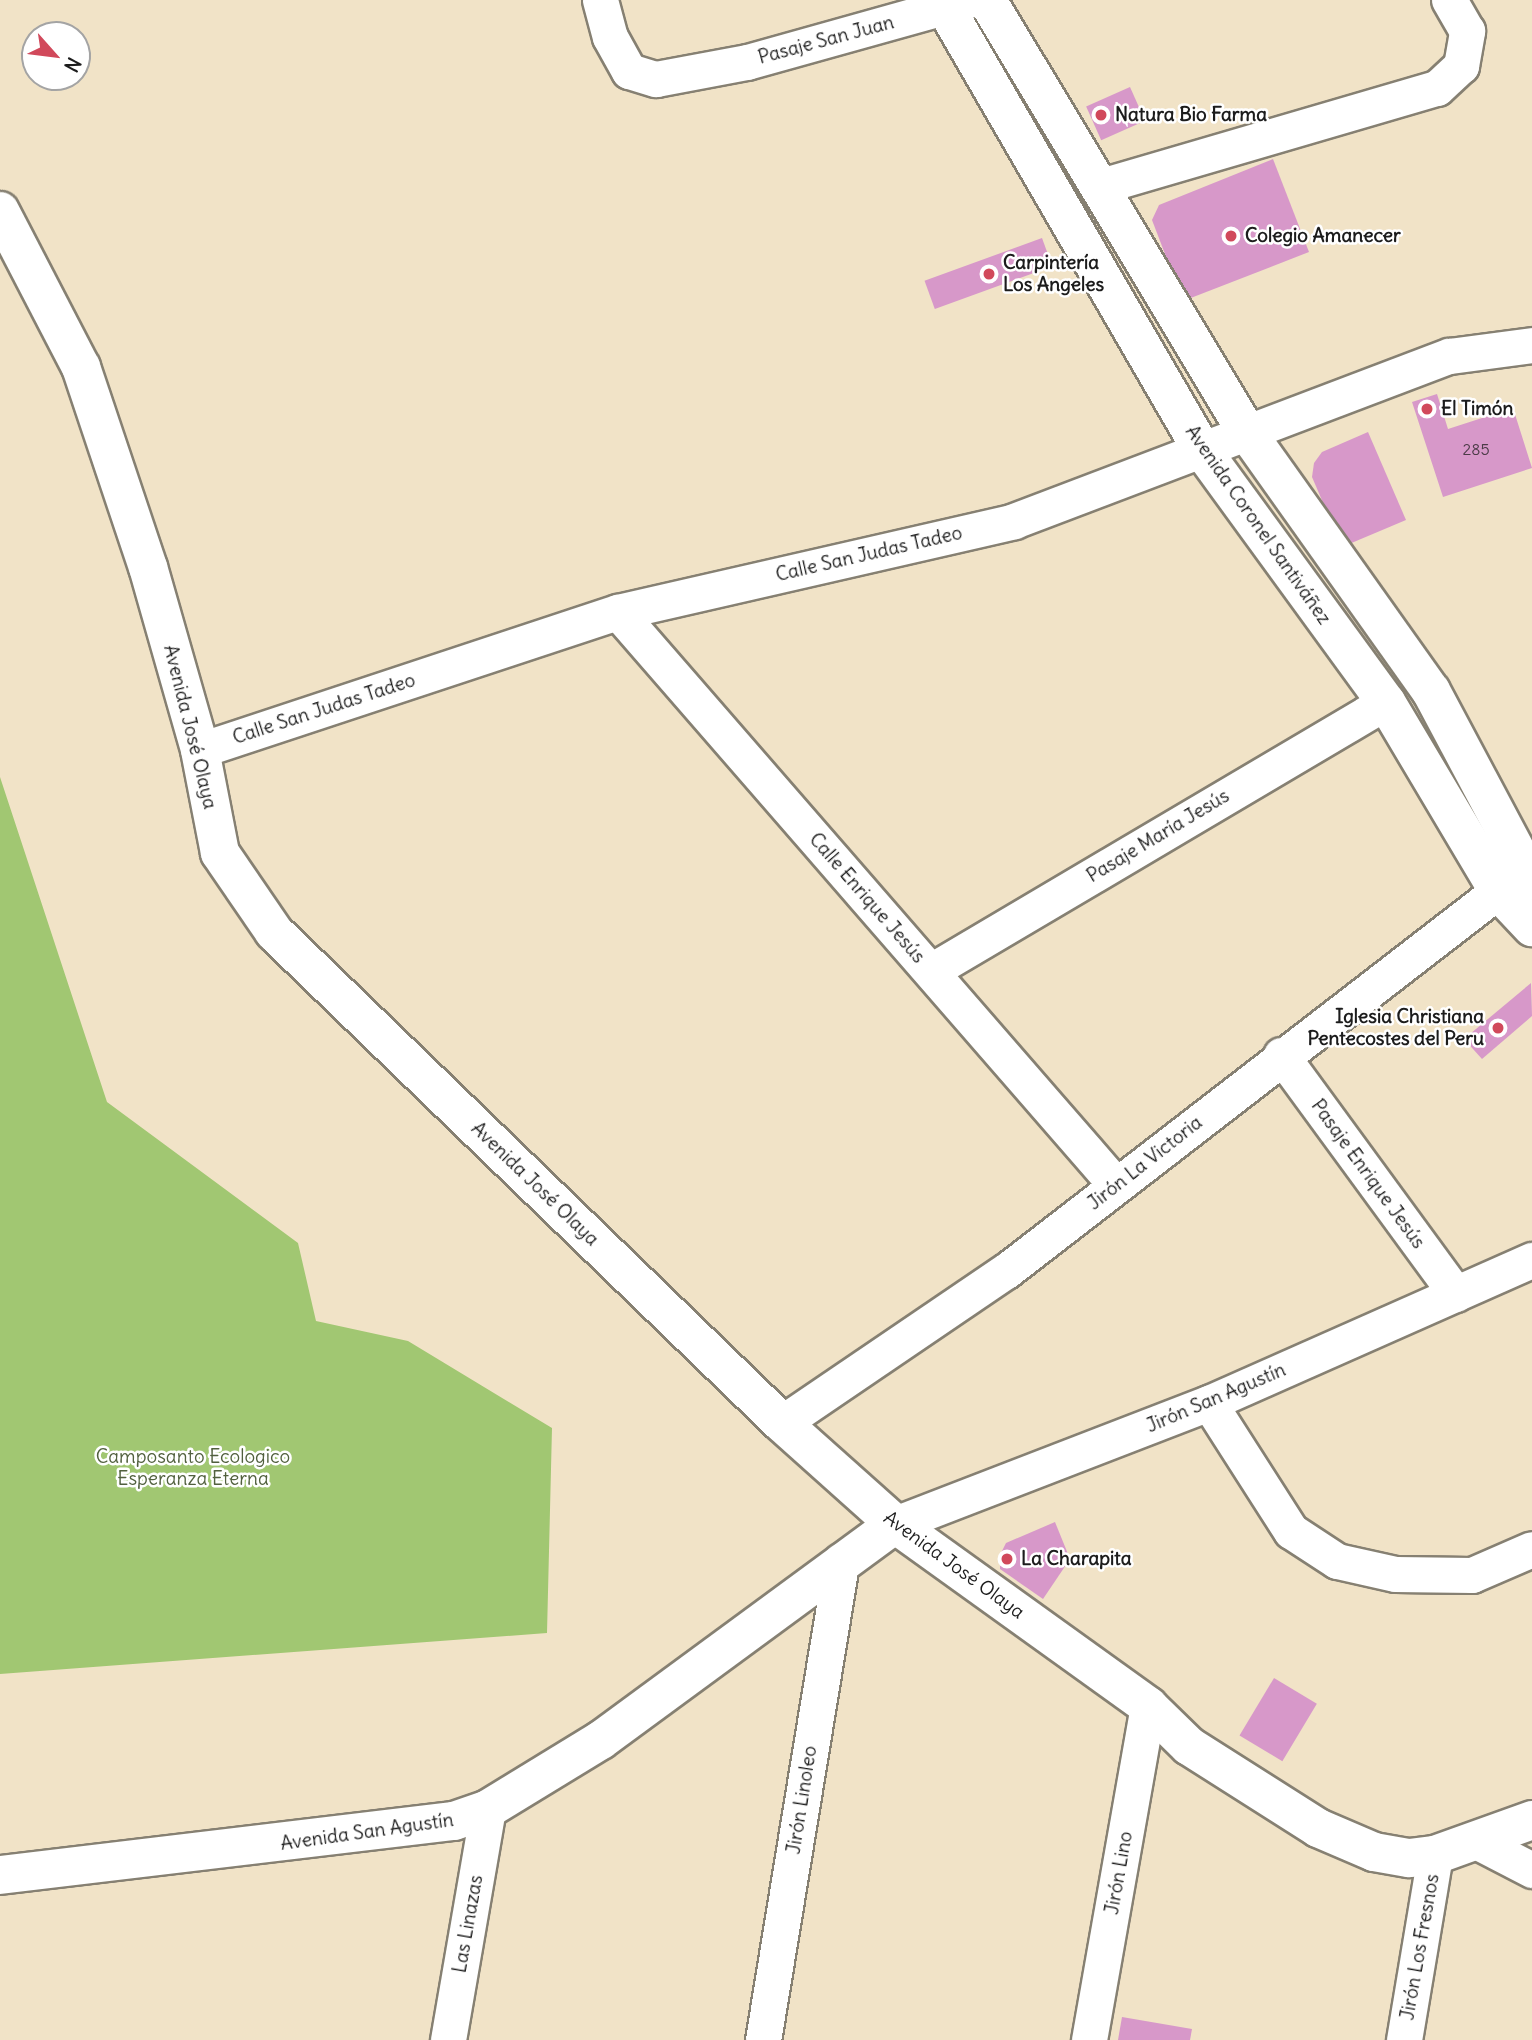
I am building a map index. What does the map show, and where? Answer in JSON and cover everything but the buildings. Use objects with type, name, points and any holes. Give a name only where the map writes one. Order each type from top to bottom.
[{"type":"street","name":"Pasaje San Juan","points":[[600,0],[610,37],[629,71],[656,79],[747,62],[951,3]]},
{"type":"street","name":"Avenida Coronel Santiváñez","points":[[987,0],[1101,186],[1245,431],[1431,691],[1532,927]]},
{"type":"street","points":[[1101,186],[1437,88],[1461,66],[1467,31],[1449,0]]},
{"type":"street","name":"Avenida Coronel Santiváñez","points":[[951,3],[1202,450],[1386,702],[1515,886]]},
{"type":"street","name":"Avenida José Olaya","points":[[0,211],[81,367],[148,567],[200,750],[220,853],[274,932],[782,1423],[895,1524],[1148,1706],[1189,1746],[1318,1828],[1374,1852],[1409,1858],[1435,1855],[1532,1820]]},
{"type":"street","name":"Calle San Judas Tadeo","points":[[200,750],[618,612],[1014,521],[1448,356],[1532,345]]},
{"type":"street","name":"Calle Enrique Jesús","points":[[618,612],[1116,1185]]},
{"type":"street","name":"Pasaje María Jesús","points":[[931,971],[1386,702]]},
{"type":"street","name":"Jirón La Victoria","points":[[782,1423],[1006,1271],[1281,1055],[1515,886]]},
{"type":"street","name":"Pasaje Enrique Jesús","points":[[1281,1055],[1456,1293]]},
{"type":"street","name":"Jirón San Agustín","points":[[895,1524],[1209,1403],[1532,1260]]},
{"type":"street","points":[[1209,1403],[1292,1531],[1337,1561],[1395,1574],[1472,1575],[1532,1549]]},
{"type":"street","name":"Avenida San Agustín","points":[[0,1875],[454,1821],[488,1809],[601,1741],[842,1560],[895,1524]]},
{"type":"street","name":"Jirón Linoleo","points":[[763,2040],[842,1560]]},
{"type":"street","name":"Jirón Lino","points":[[1089,2040],[1148,1706]]},
{"type":"street","name":"Las Linazas","points":[[448,2040],[488,1809]]},
{"type":"street","points":[[1476,1841],[1532,1870]]},
{"type":"street","name":"Jirón Los Fresnos","points":[[1404,2040],[1435,1855]]},
{"type":"green space","name":"Camposanto Ecologico Esperanza Eterna","points":[[0,777],[107,1102],[298,1243],[316,1321],[408,1341],[552,1428],[547,1633],[0,1674]]},
{"type":"place","name":"Natura Bio Farma","points":[[1101,115]]},
{"type":"place","name":"Colegio Amanecer","points":[[1231,236]]},
{"type":"place","name":"Carpintería Los Angeles","points":[[989,274]]},
{"type":"place","name":"El Timón","points":[[1427,409]]},
{"type":"place","name":"Iglesia Christiana Pentecostes del Peru","points":[[1498,1028]]},
{"type":"place","name":"La Charapita","points":[[1007,1559]]}]
